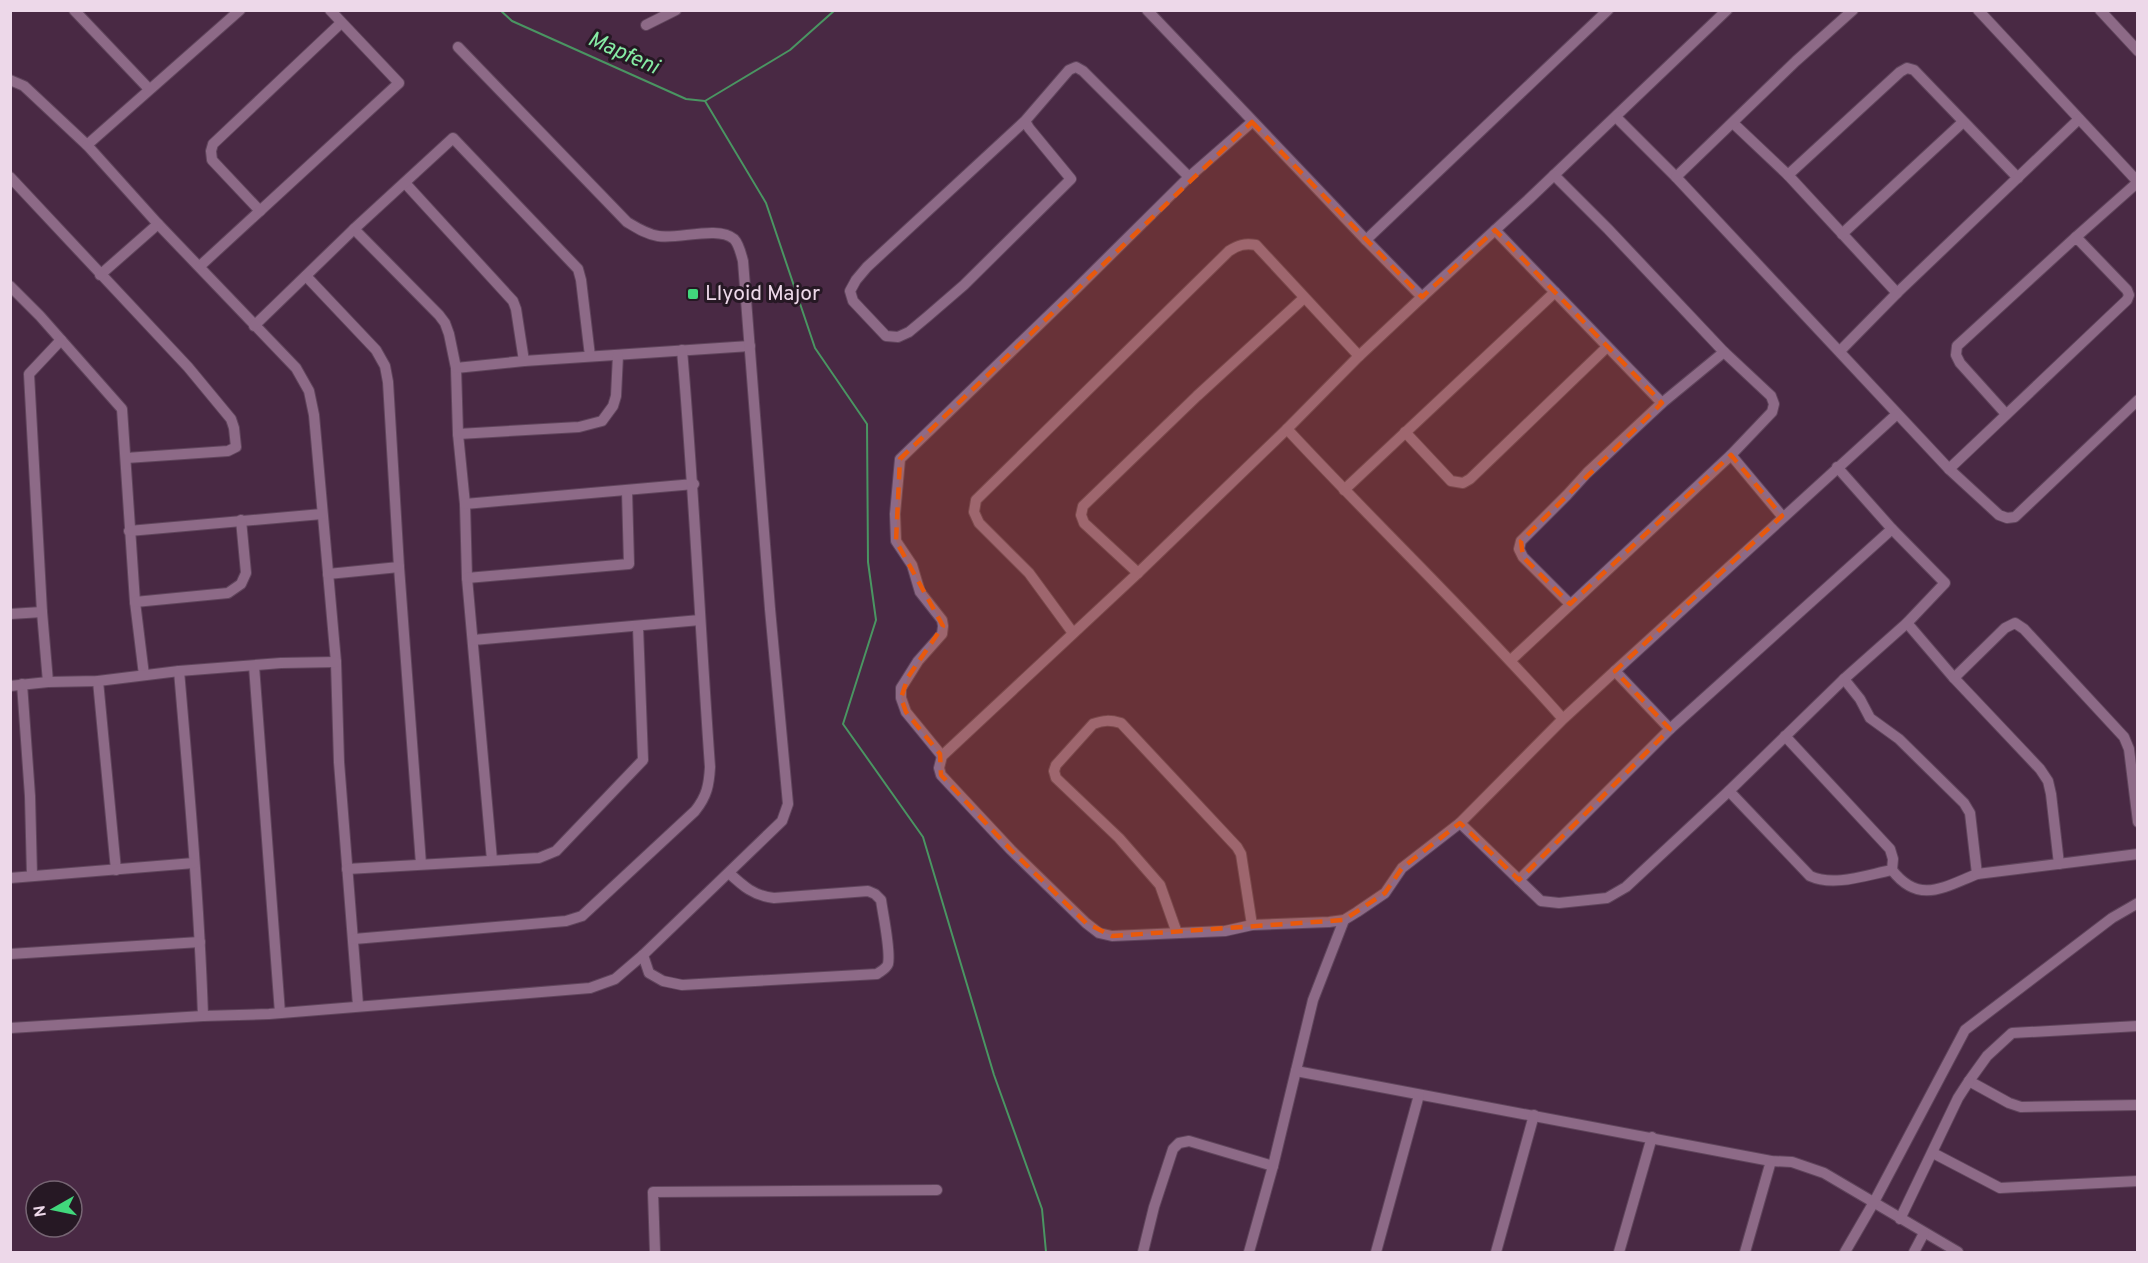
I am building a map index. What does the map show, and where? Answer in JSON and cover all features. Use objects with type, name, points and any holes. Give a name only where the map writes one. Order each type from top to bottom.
[{"type":"street","points":[[74,10],[149,89]]},
{"type":"street","points":[[87,145],[240,10]]},
{"type":"street","points":[[200,266],[399,83],[330,10]]},
{"type":"street","points":[[645,25],[676,10]]},
{"type":"street","points":[[1147,10],[1422,297]]},
{"type":"street","points":[[1366,240],[1608,10]]},
{"type":"street","points":[[1727,10],[1554,176],[1359,356],[1138,573],[942,756],[939,768],[941,775],[1011,850],[1099,933],[1112,936],[1177,933],[1344,920],[1384,893],[1402,868],[1460,823],[1563,719],[1782,516],[1897,414]]},
{"type":"street","points":[[1676,177],[1853,10]]},
{"type":"street","points":[[2100,10],[2138,51]]},
{"type":"street","points":[[1979,11],[2138,182],[1957,346],[1956,355],[1960,363],[2005,413]]},
{"type":"street","points":[[260,211],[212,160],[213,144],[341,23]]},
{"type":"street","points":[[10,1028],[280,1013],[590,988],[615,979],[643,955],[782,821],[788,804],[770,609],[743,261],[739,248],[734,239],[723,234],[659,237],[627,222],[458,47]]},
{"type":"street","points":[[1025,121],[1071,179],[964,285],[927,317],[909,332],[898,337],[886,336],[853,301],[850,291],[856,280],[867,267],[1025,121],[1069,70],[1076,67],[1083,71],[1189,177]]},
{"type":"street","points":[[1788,175],[1907,68],[1914,70],[2018,178]]},
{"type":"street","points":[[10,80],[24,86],[87,145],[158,224],[296,368],[309,391],[314,415],[336,662],[339,762],[358,1005]]},
{"type":"street","points":[[1616,117],[1676,177],[1897,414],[1999,515],[2007,518],[2015,517],[2138,400]]},
{"type":"street","points":[[1840,351],[2079,118]]},
{"type":"street","points":[[942,756],[906,712],[901,698],[901,688],[942,634],[943,626],[942,620],[920,592],[912,565],[896,541],[895,514],[900,459],[1189,177],[1252,122]]},
{"type":"street","points":[[1842,234],[1963,122]]},
{"type":"street","points":[[1733,123],[1788,175],[1897,293]]},
{"type":"street","points":[[254,326],[354,229],[453,138],[578,269],[590,356]]},
{"type":"street","points":[[1511,660],[1731,455],[1772,412],[1774,404],[1771,396],[1724,352],[1608,229],[1554,176]]},
{"type":"street","points":[[10,177],[188,367],[231,419],[234,428],[236,447],[228,451],[126,458]]},
{"type":"street","points":[[405,183],[513,300],[524,361]]},
{"type":"street","points":[[100,274],[158,224]]},
{"type":"street","points":[[354,229],[445,323],[449,334],[456,368],[458,434],[465,504],[467,578],[492,860]]},
{"type":"street","points":[[1495,230],[1662,403]]},
{"type":"street","points":[[1949,468],[2127,300],[2129,295],[2127,290],[2076,237]]},
{"type":"street","points":[[1073,633],[1029,573],[979,523],[974,512],[976,501],[1229,251],[1237,246],[1256,245],[1359,356]]},
{"type":"street","points":[[306,276],[376,350],[385,366],[388,382],[421,864]]},
{"type":"street","points":[[10,286],[122,409],[129,531],[144,675]]},
{"type":"street","points":[[1344,490],[1555,292]]},
{"type":"street","points":[[1138,573],[1084,523],[1081,515],[1083,506],[1197,396],[1304,298]]},
{"type":"street","points":[[48,681],[29,374],[61,340]]},
{"type":"street","points":[[456,368],[590,356],[750,346]]},
{"type":"street","points":[[1405,432],[1451,481],[1463,483],[1607,347]]},
{"type":"street","points":[[354,939],[566,921],[582,916],[704,800],[709,787],[710,767],[694,484],[682,350]]},
{"type":"street","points":[[1570,604],[1523,557],[1519,549],[1521,542],[1587,473],[1662,403],[1724,352]]},
{"type":"street","points":[[458,434],[579,427],[602,421],[613,406],[616,396],[618,355]]},
{"type":"street","points":[[1287,429],[1511,660],[1563,719]]},
{"type":"street","points":[[1731,455],[1782,516]]},
{"type":"street","points":[[1460,823],[1541,902],[1607,898],[1626,887],[1729,791],[1907,623],[1945,583],[1892,529],[1838,467]]},
{"type":"street","points":[[465,504],[694,484]]},
{"type":"street","points":[[467,578],[629,564],[627,491]]},
{"type":"street","points":[[129,531],[322,514]]},
{"type":"street","points":[[135,602],[228,593],[241,584],[246,573],[241,520]]},
{"type":"street","points":[[1519,880],[1670,729],[1892,529]]},
{"type":"street","points":[[328,574],[399,567]]},
{"type":"street","points":[[10,614],[42,612]]},
{"type":"street","points":[[473,640],[700,620]]},
{"type":"street","points":[[1907,623],[1954,678],[2040,769],[2048,781],[2059,864]]},
{"type":"street","points":[[1954,678],[2005,628],[2015,623],[2024,628],[2124,737],[2129,749],[2138,822]]},
{"type":"street","points":[[347,869],[539,858],[556,851],[643,760],[638,627]]},
{"type":"street","points":[[10,686],[48,681],[98,681],[179,671],[336,662]]},
{"type":"street","points":[[254,666],[280,1013]]},
{"type":"street","points":[[179,671],[192,819],[203,1016]]},
{"type":"street","points":[[1615,671],[1670,729]]},
{"type":"street","points":[[1844,680],[1860,699],[1870,718],[1899,739],[1964,803],[1970,813],[1977,874]]},
{"type":"street","points":[[98,681],[116,870]]},
{"type":"street","points":[[22,684],[30,796],[32,876]]},
{"type":"street","points":[[1177,933],[1160,885],[1119,838],[1056,778],[1054,771],[1056,765],[1093,724],[1110,720],[1121,723],[1237,847],[1252,926]]},
{"type":"street","points":[[1785,736],[1890,849],[1893,859],[1892,870],[1907,886],[1930,892],[1977,874],[2138,854]]},
{"type":"street","points":[[1729,791],[1810,876],[1831,881],[1892,870]]},
{"type":"street","points":[[10,878],[194,863]]},
{"type":"street","points":[[643,955],[649,973],[663,981],[682,985],[877,974],[888,963],[881,900],[875,894],[868,891],[765,897],[749,890],[729,873]]},
{"type":"street","points":[[1845,1252],[1965,1030],[2112,918],[2138,903]]},
{"type":"street","points":[[1249,1252],[1273,1166],[1313,1000],[1344,920]]},
{"type":"street","points":[[10,954],[200,942]]},
{"type":"street","points":[[1900,1219],[1958,1098],[1986,1056],[2013,1033],[2138,1026]]},
{"type":"street","points":[[1296,1071],[1771,1161],[1792,1162],[1824,1173],[1958,1252]]},
{"type":"street","points":[[1969,1081],[2021,1107],[2138,1106]]},
{"type":"street","points":[[1376,1252],[1419,1095]]},
{"type":"street","points":[[1496,1252],[1534,1115]]},
{"type":"street","points":[[1619,1252],[1652,1137]]},
{"type":"street","points":[[1143,1252],[1154,1207],[1173,1149],[1179,1143],[1189,1141],[1273,1166]]},
{"type":"street","points":[[1933,1153],[2000,1188],[2138,1181]]},
{"type":"street","points":[[1745,1252],[1771,1161]]},
{"type":"street","points":[[655,1252],[653,1192],[937,1190]]},
{"type":"street","points":[[1914,1252],[1924,1233]]},
{"type":"highlighted area","points":[[1252,122],[1422,297],[1495,230],[1662,403],[1521,541],[1523,557],[1570,604],[1731,455],[1782,516],[1615,671],[1670,729],[1519,880],[1460,823],[1402,868],[1385,893],[1344,920],[1112,936],[1086,923],[1011,850],[941,775],[940,754],[906,712],[901,698],[908,677],[943,626],[896,541],[900,459]]},
{"type":"waterway","name":"Mapfeni","points":[[500,10],[512,21],[686,99],[705,101]]},
{"type":"waterway","points":[[705,101],[790,50],[835,10]]},
{"type":"waterway","points":[[705,101],[766,203],[815,348],[867,424],[868,562],[876,620],[843,724],[923,837],[994,1075],[1042,1209],[1046,1252]]},
{"type":"place","name":"Llyoid Major","points":[[693,294]]}]
